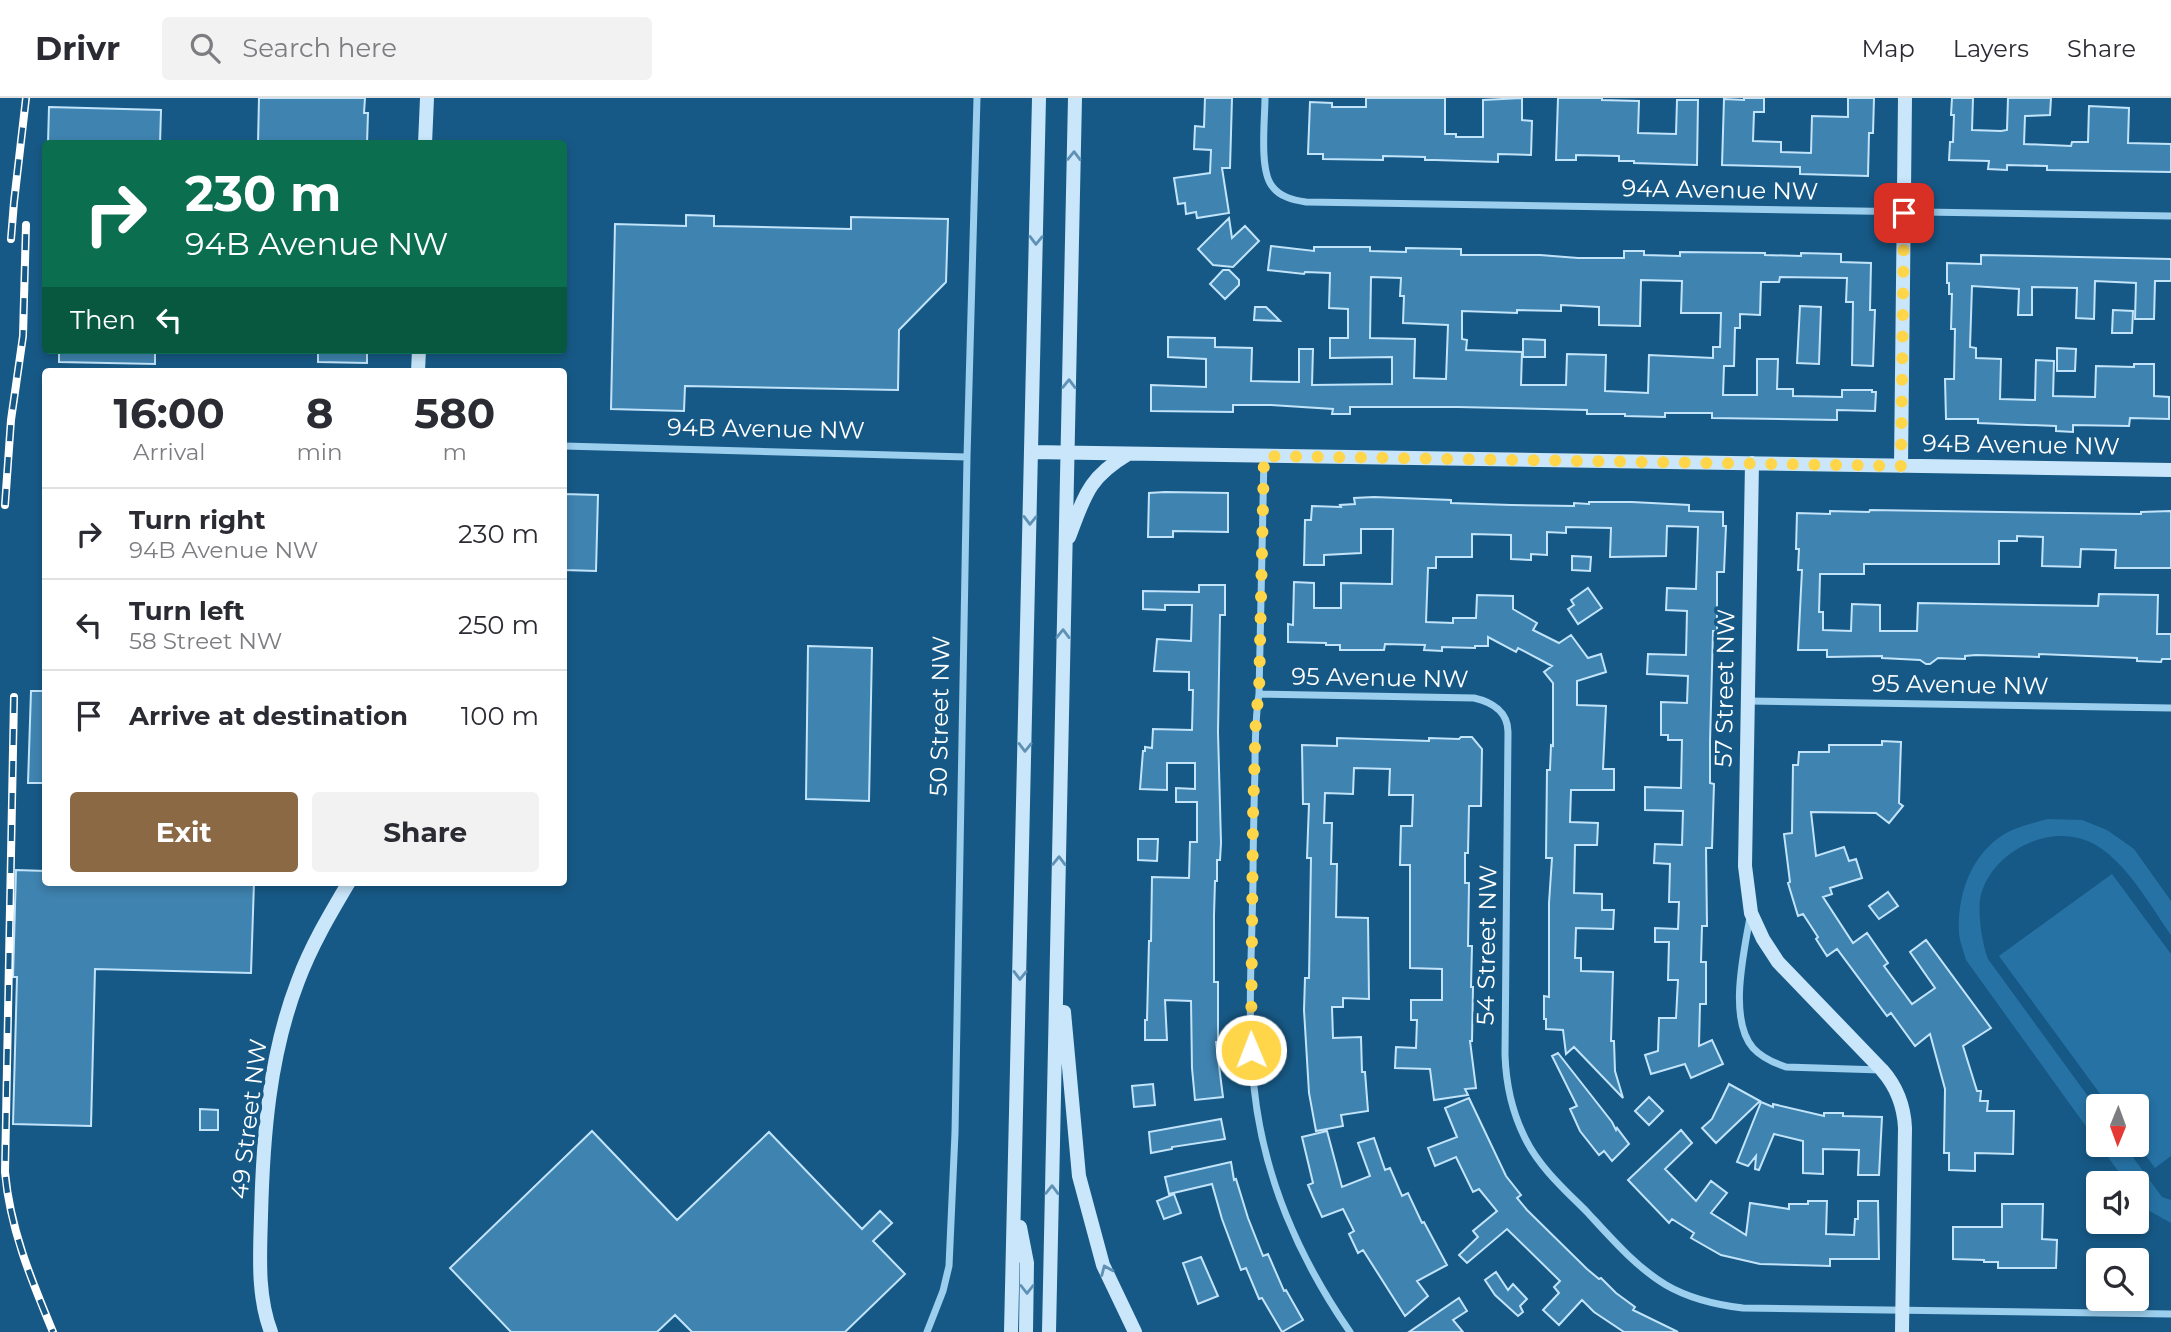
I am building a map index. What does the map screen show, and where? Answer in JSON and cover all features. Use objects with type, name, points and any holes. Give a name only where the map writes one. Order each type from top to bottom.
[{"type":"main road","points":[[425,140],[427,98]]},
{"type":"main road","points":[[1011,1332],[1039,98]]},
{"type":"main road","points":[[1049,1332],[1075,98]]},
{"type":"main road","points":[[1901,466],[1905,98]]},
{"type":"main road","name":"94B Avenue NW","points":[[1031,452],[2171,470]]},
{"type":"main road","points":[[1065,548],[1084,497],[1096,477],[1130,454]]},
{"type":"main road","name":"57 Street NW","points":[[1752,463],[1745,866],[1751,913],[1777,962],[1882,1070],[1896,1089],[1905,1117],[1902,1332]]},
{"type":"main road","name":"49 Street NW","points":[[271,1332],[261,1286],[260,1254],[263,1164],[276,1059],[298,980],[317,938],[347,886]]},
{"type":"main road","points":[[1057,930],[1079,1176],[1103,1265],[1135,1332]]},
{"type":"main road","points":[[1015,1198],[1027,1263],[1026,1332]]},
{"type":"street","name":"50 Street NW","points":[[927,1332],[943,1291],[949,1266],[956,1079],[967,457],[978,98]]},
{"type":"street","name":"94A Avenue NW","points":[[1265,98],[1265,159],[1269,181],[1273,188],[1283,195],[1306,202],[2171,216]]},
{"type":"street","name":"94B Avenue NW","points":[[567,446],[967,457]]},
{"type":"street","points":[[1264,456],[1259,694],[1253,816],[1251,1050],[1254,1091],[1265,1149],[1294,1235],[1312,1272],[1350,1332]]},
{"type":"street","name":"95 Avenue NW","points":[[1259,694],[1474,698],[1485,700],[1499,709]]},
{"type":"street","name":"95 Avenue NW","points":[[1748,701],[2171,708]]},
{"type":"street","name":"54 Street NW","points":[[1499,709],[1505,717],[1508,732],[1506,1074],[1517,1118],[1526,1140],[1550,1174],[1645,1270],[1666,1286],[1692,1297],[1743,1308],[2171,1314]]},
{"type":"street","name":"57 Street NW","points":[[1751,913],[1742,960],[1740,1014],[1744,1031],[1753,1048],[1774,1063],[1786,1067],[1882,1070]]},
{"type":"shaded area","points":[[2048,819],[2082,820],[2107,830],[2134,849],[2171,901],[2171,935],[2143,894],[2109,854],[2082,839],[2067,836],[2036,840],[2022,846],[1997,865],[1982,891],[1980,925],[1988,959],[2086,1094],[2086,1126],[1966,960],[1960,937],[1960,905],[1974,866],[1992,844],[2008,832]]},
{"type":"shaded area","points":[[2112,874],[2171,954],[2171,1156],[2155,1168],[2147,1157],[2149,1157],[2149,1094],[2100,1094],[1999,956]]},
{"type":"shaded area","points":[[2108,1157],[2133,1157],[2143,1171],[2118,1171]]},
{"type":"shaded area","points":[[2149,1179],[2162,1197],[2171,1200],[2171,1223],[2151,1212]]},
{"type":"building","points":[[259,98],[365,98],[364,113],[368,113],[367,140],[258,140]]},
{"type":"building","points":[[1205,98],[1232,98],[1230,168],[1222,168],[1229,213],[1197,218],[1196,212],[1186,214],[1185,203],[1178,204],[1174,178],[1210,173],[1211,150],[1194,149],[1195,126],[1204,127]]},
{"type":"building","points":[[1366,98],[1445,98],[1445,134],[1456,134],[1456,137],[1483,137],[1483,100],[1522,98],[1522,120],[1532,121],[1531,155],[1498,154],[1498,162],[1383,156],[1383,160],[1323,159],[1323,154],[1308,154],[1310,102],[1332,103],[1332,107],[1366,107]]},
{"type":"building","points":[[1558,98],[1639,101],[1638,133],[1676,134],[1677,100],[1698,100],[1697,165],[1634,163],[1619,161],[1619,156],[1576,155],[1576,160],[1556,160]]},
{"type":"building","points":[[1764,98],[1764,112],[1754,112],[1753,141],[1781,142],[1781,152],[1811,153],[1812,116],[1848,117],[1848,98],[1874,98],[1873,133],[1869,133],[1868,176],[1800,174],[1800,167],[1722,165],[1724,99]]},
{"type":"building","points":[[1952,98],[1973,98],[1972,130],[2001,131],[2007,130],[2008,98],[2051,98],[2050,115],[2025,116],[2024,144],[2071,146],[2072,142],[2088,142],[2089,106],[2129,108],[2128,143],[2171,144],[2171,172],[2047,170],[2047,166],[2007,165],[2007,170],[1988,169],[1989,161],[1949,160],[1950,142],[1953,142]]},
{"type":"building","points":[[49,107],[161,110],[160,140],[48,140]]},
{"type":"building","points":[[686,215],[714,216],[714,226],[851,229],[851,217],[948,219],[946,282],[899,330],[898,390],[685,386],[684,411],[611,409],[615,224],[686,226]]},
{"type":"building","points":[[1229,218],[1232,238],[1245,226],[1259,241],[1233,267],[1213,265],[1198,249]]},
{"type":"building","points":[[1271,246],[1314,251],[1314,247],[1370,247],[1370,251],[1406,252],[1406,248],[1461,249],[1461,255],[1578,258],[1624,258],[1624,251],[1644,251],[1644,255],[1680,256],[1680,252],[1801,256],[1801,253],[1841,254],[1841,262],[1871,263],[1870,310],[1875,310],[1873,366],[1852,365],[1853,302],[1846,302],[1847,278],[1780,277],[1779,282],[1761,282],[1760,315],[1740,314],[1740,328],[1735,328],[1734,366],[1724,366],[1723,395],[1757,395],[1757,359],[1778,359],[1777,389],[1793,389],[1793,396],[1842,397],[1842,390],[1872,390],[1876,392],[1875,411],[1837,410],[1837,420],[1712,418],[1712,413],[1665,413],[1665,417],[1625,416],[1587,414],[1587,410],[1458,407],[1350,407],[1350,414],[1332,414],[1333,409],[1271,405],[1233,405],[1233,412],[1151,411],[1151,385],[1206,387],[1206,359],[1168,357],[1168,337],[1215,338],[1215,347],[1252,348],[1251,381],[1299,382],[1299,349],[1313,349],[1312,385],[1392,384],[1392,357],[1330,358],[1330,338],[1348,338],[1348,309],[1329,308],[1330,273],[1304,274],[1268,270]],"holes":[[[1371,277],[1401,278],[1400,296],[1404,296],[1403,323],[1448,325],[1446,379],[1414,378],[1415,339],[1370,338]],[[1641,280],[1682,281],[1681,313],[1721,313],[1720,347],[1713,347],[1713,358],[1649,355],[1648,393],[1605,391],[1606,355],[1567,354],[1566,385],[1521,385],[1522,352],[1466,350],[1467,340],[1462,339],[1462,311],[1517,313],[1517,310],[1561,311],[1561,305],[1599,307],[1599,325],[1640,326]]]},
{"type":"building","points":[[1981,255],[2171,259],[2171,281],[2155,281],[2154,319],[2135,319],[2136,283],[2095,281],[2094,319],[2076,318],[2077,288],[2032,287],[2032,315],[2018,315],[2019,289],[1972,286],[1970,347],[1976,348],[1976,358],[2001,359],[2000,399],[2035,400],[2036,360],[2054,361],[2053,396],[2095,397],[2096,366],[2134,367],[2134,364],[2154,364],[2154,396],[2169,397],[2169,419],[2130,418],[2129,426],[2073,425],[2073,432],[2056,431],[2056,426],[1946,419],[1945,379],[1954,379],[1955,329],[1951,329],[1952,294],[1949,294],[1947,283],[1947,263],[1981,264]]},
{"type":"building","points":[[1223,270],[1229,270],[1239,280],[1239,285],[1225,299],[1210,284]]},
{"type":"building","points":[[1800,306],[1821,307],[1819,364],[1797,363]]},
{"type":"building","points":[[1255,307],[1266,307],[1280,321],[1254,320]]},
{"type":"building","points":[[2113,310],[2133,311],[2132,333],[2112,333]]},
{"type":"building","points":[[1523,339],[1545,340],[1545,357],[1523,357]]},
{"type":"building","points":[[2057,348],[2076,349],[2075,371],[2057,371]]},
{"type":"building","points":[[59,354],[155,354],[155,364],[59,362]]},
{"type":"building","points":[[318,354],[367,354],[367,363],[318,362]]},
{"type":"building","points":[[1149,493],[1228,493],[1228,532],[1173,531],[1173,537],[1148,537]]},
{"type":"building","points":[[567,494],[598,495],[596,571],[567,570]]},
{"type":"building","points":[[1354,498],[1511,505],[1574,506],[1574,503],[1632,502],[1689,505],[1689,511],[1723,512],[1723,526],[1726,526],[1724,572],[1717,572],[1717,631],[1713,631],[1710,742],[1710,783],[1714,784],[1712,848],[1706,848],[1707,926],[1702,926],[1701,962],[1706,962],[1706,1004],[1700,1004],[1699,1046],[1712,1040],[1723,1064],[1691,1078],[1685,1064],[1651,1074],[1645,1055],[1658,1051],[1659,1018],[1676,1018],[1678,980],[1668,980],[1669,942],[1655,942],[1655,928],[1678,929],[1679,902],[1669,902],[1670,864],[1654,863],[1655,844],[1682,845],[1683,811],[1645,810],[1645,787],[1681,788],[1682,740],[1668,740],[1668,735],[1661,735],[1661,702],[1687,703],[1688,676],[1647,674],[1648,654],[1686,655],[1687,611],[1666,610],[1667,588],[1696,589],[1698,527],[1667,526],[1666,556],[1610,557],[1611,528],[1566,527],[1566,533],[1547,532],[1547,555],[1531,554],[1531,560],[1511,559],[1511,535],[1472,534],[1472,557],[1436,557],[1436,568],[1428,568],[1426,622],[1453,623],[1453,618],[1476,618],[1477,595],[1513,596],[1513,609],[1537,623],[1533,630],[1559,643],[1571,635],[1588,658],[1601,654],[1606,672],[1577,681],[1577,705],[1606,706],[1603,769],[1614,769],[1614,790],[1571,790],[1570,822],[1598,823],[1597,845],[1575,845],[1574,893],[1602,894],[1602,910],[1614,910],[1613,929],[1576,928],[1575,958],[1581,958],[1581,971],[1613,972],[1611,1041],[1614,1041],[1615,1071],[1623,1098],[1574,1047],[1566,1054],[1563,1030],[1546,1029],[1544,1019],[1544,996],[1549,997],[1552,858],[1546,858],[1547,770],[1550,770],[1551,745],[1553,746],[1553,683],[1544,672],[1552,666],[1518,648],[1516,652],[1488,637],[1488,646],[1442,647],[1442,651],[1424,650],[1425,645],[1385,644],[1384,650],[1340,650],[1340,645],[1288,642],[1288,624],[1293,625],[1294,582],[1314,583],[1314,608],[1341,608],[1341,583],[1392,584],[1393,529],[1361,529],[1361,553],[1324,555],[1324,565],[1304,565],[1305,520],[1311,520],[1312,506],[1341,507],[1340,505],[1355,504]]},
{"type":"building","points":[[1830,511],[2141,514],[2171,511],[2171,568],[2115,568],[2116,550],[2081,549],[2080,567],[2042,566],[2043,537],[2017,536],[2017,541],[1999,541],[1999,564],[1864,564],[1864,574],[1820,574],[1819,612],[1823,612],[1823,630],[1851,631],[1852,604],[1880,605],[1880,631],[1917,631],[1918,603],[2098,606],[2099,594],[2158,595],[2157,634],[2171,634],[2171,659],[2162,659],[2161,662],[2137,661],[2137,658],[2039,654],[2039,657],[1976,655],[1965,656],[1965,659],[1938,658],[1926,664],[1920,660],[1882,656],[1827,657],[1827,650],[1798,650],[1802,570],[1798,570],[1799,549],[1796,549],[1797,513],[1830,514]]},
{"type":"building","points":[[1572,556],[1591,557],[1590,571],[1572,570]]},
{"type":"building","points":[[1199,585],[1225,585],[1225,615],[1220,615],[1218,732],[1221,843],[1220,860],[1217,860],[1214,915],[1214,982],[1218,982],[1216,1042],[1223,1097],[1195,1100],[1191,1001],[1165,1000],[1167,1040],[1145,1040],[1145,1020],[1151,941],[1152,877],[1189,878],[1190,842],[1197,842],[1197,802],[1176,802],[1176,788],[1195,789],[1195,763],[1167,763],[1167,790],[1140,789],[1143,751],[1145,747],[1152,748],[1153,729],[1192,730],[1193,690],[1189,690],[1189,672],[1154,671],[1157,639],[1191,641],[1192,605],[1165,605],[1165,610],[1143,609],[1143,591],[1199,592]]},
{"type":"building","points":[[1588,588],[1602,608],[1578,624],[1568,609],[1574,605],[1571,600]]},
{"type":"building","points":[[808,646],[872,648],[869,801],[806,799]]},
{"type":"building","points":[[31,691],[42,691],[42,783],[28,783]]},
{"type":"building","points":[[1472,737],[1482,749],[1481,806],[1469,806],[1468,853],[1465,853],[1465,883],[1469,883],[1468,946],[1472,946],[1470,1041],[1476,1088],[1465,1089],[1468,1095],[1434,1100],[1430,1069],[1395,1068],[1396,1047],[1416,1048],[1417,1020],[1411,1020],[1411,1000],[1442,1000],[1442,969],[1410,968],[1410,865],[1400,865],[1401,826],[1412,826],[1413,795],[1389,795],[1390,769],[1354,768],[1353,794],[1325,793],[1324,823],[1332,823],[1331,864],[1337,864],[1336,917],[1368,918],[1369,999],[1343,998],[1343,1007],[1332,1007],[1333,1038],[1361,1037],[1362,1072],[1365,1072],[1368,1111],[1341,1115],[1343,1126],[1316,1131],[1309,1093],[1304,1010],[1305,978],[1309,978],[1311,858],[1307,858],[1309,804],[1303,804],[1302,745],[1337,746],[1337,738],[1429,741],[1429,738]]},
{"type":"building","points":[[1882,741],[1901,742],[1899,803],[1903,806],[1889,823],[1876,813],[1811,812],[1816,856],[1844,847],[1849,861],[1856,859],[1862,878],[1830,888],[1832,894],[1823,897],[1853,943],[1867,933],[1888,963],[1884,966],[1912,1004],[1935,988],[1910,952],[1926,940],[1991,1028],[1963,1046],[1977,1091],[1981,1091],[1980,1101],[1988,1101],[1987,1111],[2014,1111],[2013,1154],[1975,1153],[1975,1171],[1949,1170],[1949,1153],[1944,1153],[1945,1089],[1930,1034],[1915,1046],[1891,1013],[1887,1016],[1837,949],[1827,956],[1803,914],[1798,916],[1788,883],[1784,834],[1792,833],[1793,765],[1798,765],[1799,752],[1829,752],[1829,745],[1882,745]]},
{"type":"building","points":[[1138,839],[1158,839],[1157,861],[1138,860]]},
{"type":"building","points":[[16,870],[42,871],[42,886],[254,886],[251,973],[95,969],[91,1126],[13,1124],[17,977],[13,977]]},
{"type":"building","points":[[1888,892],[1898,906],[1879,919],[1869,906]]},
{"type":"building","points":[[1558,1053],[1629,1144],[1612,1161],[1604,1151],[1599,1155],[1580,1131],[1570,1109],[1577,1106],[1552,1056]]},
{"type":"building","points":[[1153,1084],[1155,1105],[1134,1107],[1132,1086]]},
{"type":"building","points":[[1729,1084],[1760,1101],[1716,1143],[1702,1128],[1712,1119]]},
{"type":"building","points":[[1649,1097],[1663,1111],[1649,1125],[1635,1111]]},
{"type":"building","points":[[1469,1098],[1506,1176],[1521,1195],[1517,1198],[1527,1210],[1587,1269],[1635,1307],[1633,1310],[1678,1332],[1624,1332],[1594,1312],[1582,1300],[1559,1325],[1543,1310],[1559,1293],[1554,1287],[1560,1281],[1507,1229],[1467,1263],[1459,1255],[1478,1237],[1473,1231],[1497,1211],[1479,1189],[1473,1192],[1456,1157],[1435,1166],[1428,1148],[1457,1137],[1445,1108]]},
{"type":"building","points":[[1761,1102],[1773,1107],[1773,1104],[1824,1116],[1824,1113],[1843,1113],[1843,1116],[1882,1117],[1879,1175],[1858,1175],[1859,1150],[1823,1149],[1823,1174],[1803,1173],[1803,1141],[1774,1134],[1759,1170],[1755,1169],[1756,1156],[1748,1166],[1737,1162]]},
{"type":"building","points":[[200,1109],[218,1110],[218,1130],[200,1130]]},
{"type":"building","points":[[1221,1119],[1225,1139],[1151,1153],[1149,1132]]},
{"type":"building","points":[[1681,1130],[1692,1143],[1665,1169],[1696,1201],[1711,1181],[1727,1193],[1711,1213],[1746,1235],[1750,1203],[1789,1209],[1789,1204],[1827,1201],[1826,1234],[1854,1235],[1855,1219],[1858,1219],[1858,1201],[1878,1201],[1879,1259],[1830,1259],[1830,1266],[1760,1264],[1721,1255],[1691,1238],[1694,1233],[1672,1219],[1669,1223],[1628,1180]]},
{"type":"building","points":[[592,1131],[677,1220],[769,1132],[862,1229],[880,1211],[892,1223],[873,1241],[905,1274],[845,1332],[692,1332],[675,1315],[657,1332],[511,1332],[450,1268]]},
{"type":"building","points":[[1327,1131],[1342,1187],[1370,1176],[1358,1143],[1374,1138],[1385,1170],[1390,1168],[1402,1196],[1408,1193],[1447,1265],[1417,1281],[1428,1296],[1405,1316],[1363,1250],[1358,1253],[1349,1234],[1354,1231],[1343,1209],[1322,1217],[1313,1197],[1308,1185],[1313,1183],[1302,1137]]},
{"type":"building","points":[[1231,1162],[1234,1180],[1236,1179],[1263,1256],[1268,1254],[1284,1291],[1286,1290],[1303,1320],[1282,1332],[1262,1298],[1259,1299],[1246,1268],[1241,1270],[1212,1184],[1169,1194],[1165,1177]]},
{"type":"building","points":[[1174,1194],[1181,1213],[1164,1219],[1157,1201]]},
{"type":"building","points":[[2002,1204],[2043,1204],[2042,1239],[2057,1240],[2056,1268],[1998,1268],[1998,1262],[1953,1259],[1953,1227],[2002,1227]]},
{"type":"building","points":[[1201,1257],[1218,1296],[1198,1304],[1183,1263]]},
{"type":"building","points":[[1496,1272],[1508,1290],[1513,1284],[1527,1299],[1520,1306],[1523,1312],[1518,1316],[1495,1295],[1485,1280]]},
{"type":"building","points":[[1459,1298],[1467,1311],[1453,1320],[1463,1332],[1409,1332]]},
{"type":"railway","points":[[11,239],[26,98]]},
{"type":"railway","points":[[5,505],[11,420],[23,336],[26,225]]},
{"type":"railway","points":[[14,697],[5,1172],[17,1234],[29,1273],[53,1332]]},
{"type":"route","points":[[1251,1050],[1253,816],[1259,694],[1264,456],[1901,466],[1904,213]]}]
